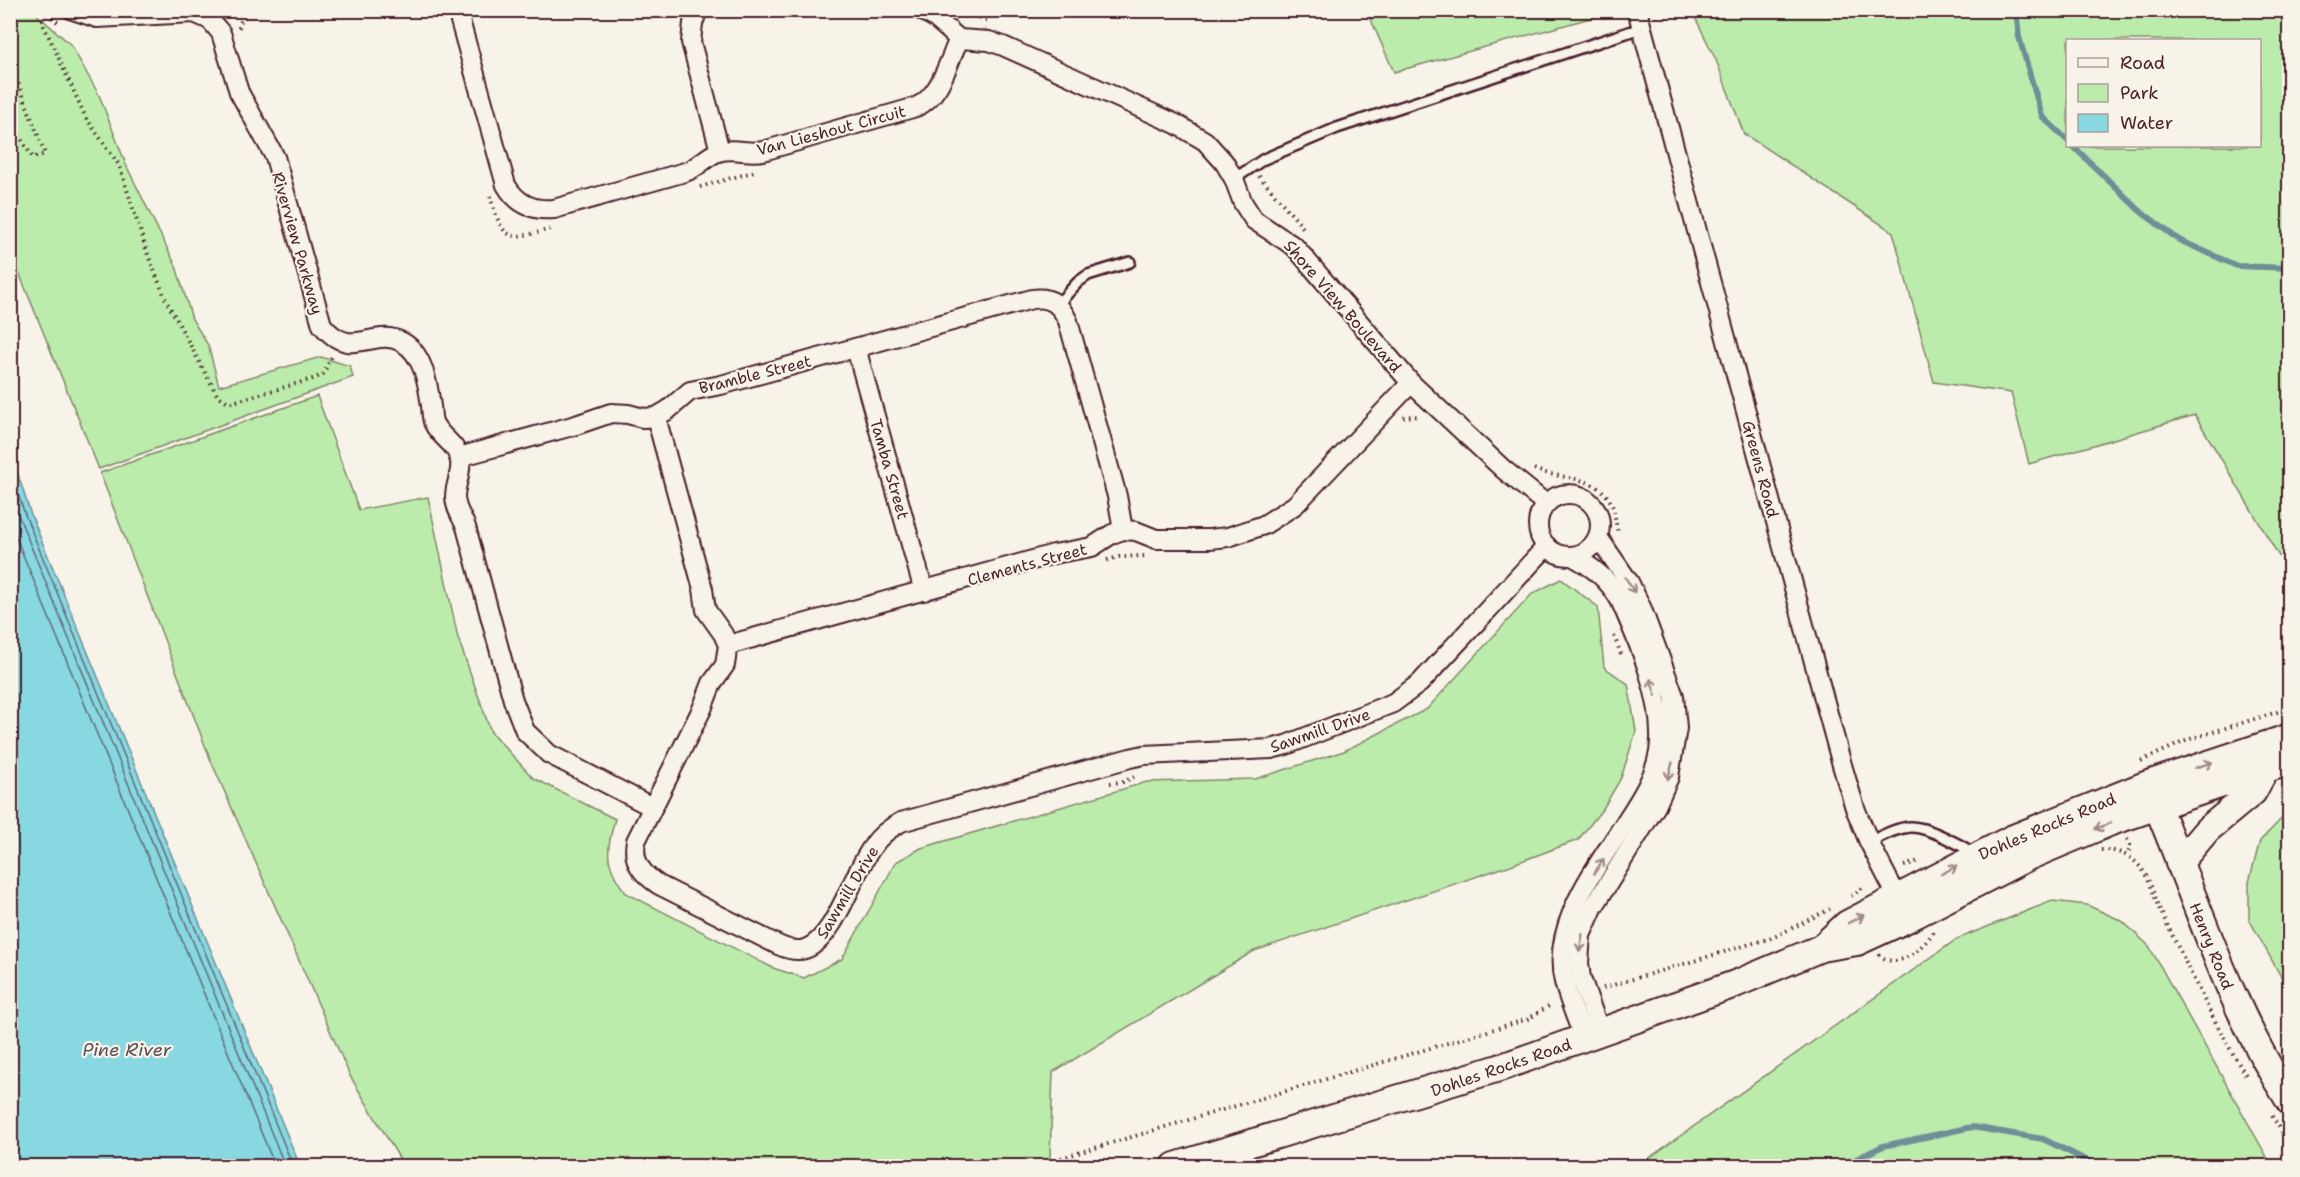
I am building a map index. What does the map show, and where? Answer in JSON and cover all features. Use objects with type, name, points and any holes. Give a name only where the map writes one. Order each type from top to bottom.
[{"type":"street","name":"Riverview Parkway","points":[[73,10],[87,16],[110,19],[187,12],[214,15],[239,92],[274,157],[322,325],[333,336],[351,343],[389,337],[410,347],[421,365],[434,422],[456,449],[459,457]]},
{"type":"street","points":[[457,10],[506,185],[516,198],[531,208],[554,208],[685,172],[696,168],[720,151],[691,42],[693,23],[698,10]]},
{"type":"street","points":[[921,10],[935,18],[947,31],[959,39]]},
{"type":"street","name":"Greens Road","points":[[1639,19],[1842,765],[1855,808],[1869,842],[1902,908]]},
{"type":"street","name":"Van Lieshout Circuit","points":[[720,151],[754,153],[763,151],[922,104],[936,90],[959,39]]},
{"type":"street","name":"Shore View Boulevard","points":[[959,39],[995,43],[1198,136],[1215,150],[1234,179],[1243,203],[1254,220],[1295,247],[1411,383],[1503,469],[1546,504]]},
{"type":"street","name":"Bramble Street","points":[[656,417],[690,391],[721,385],[1032,299],[1048,298],[1058,304]]},
{"type":"street","points":[[1058,304],[1068,321],[1117,496],[1123,530],[1136,531],[1160,540],[1228,537],[1264,525],[1295,505],[1411,383]]},
{"type":"street","name":"Tamba Street","points":[[856,348],[924,591]]},
{"type":"street","points":[[652,807],[549,754],[525,730],[513,700],[466,527],[456,504],[455,496],[460,472],[459,457],[611,413],[643,418],[656,417],[703,589],[704,606],[728,645]]},
{"type":"street","points":[[1572,556],[1587,550],[1598,537],[1600,518],[1590,501],[1572,494],[1563,494],[1546,504],[1538,521],[1542,539],[1554,552],[1572,556],[1600,574],[1614,588],[1657,700],[1660,735],[1659,753],[1647,787],[1579,898],[1566,929],[1562,961],[1564,981],[1592,1035]]},
{"type":"street","name":"Clements Street","points":[[728,645],[1054,554],[1092,547],[1123,530]]},
{"type":"street","points":[[1592,1035],[1579,963],[1581,935],[1593,908],[1656,806],[1669,777],[1677,728],[1674,696],[1669,679],[1642,609],[1629,582],[1598,537]]},
{"type":"street","name":"Sawmill Drive","points":[[728,645],[725,665],[709,689],[702,709],[652,807],[635,846],[637,862],[645,875],[659,885],[778,945],[804,950],[826,933],[873,845],[901,822],[1144,755],[1278,747],[1393,703],[1420,683],[1547,546]]},
{"type":"street","name":"Dohles Rocks Road","points":[[1902,908],[1977,856],[2050,822],[2147,785],[2289,738]]},
{"type":"street","name":"Dohles Rocks Road","points":[[1175,1167],[1440,1088],[1735,984],[1821,948],[1847,924],[1902,908],[2111,822],[2147,785],[2265,770],[2289,761]]},
{"type":"street","points":[[2179,863],[2207,830],[2253,792],[2265,770]]},
{"type":"street","name":"Henry Road","points":[[2147,785],[2227,984],[2262,1056],[2280,1108]]},
{"type":"lane","points":[[1234,179],[1264,159],[1337,128],[1610,36],[1639,19]]},
{"type":"lane","points":[[1058,304],[1078,282],[1088,275],[1130,262]]},
{"type":"lane","points":[[1869,842],[1898,830],[1915,827],[1957,844],[1977,856]]},
{"type":"path","points":[[233,33],[239,31],[244,17],[263,10]]},
{"type":"path","points":[[963,10],[995,25]]},
{"type":"path","points":[[46,14],[43,20],[44,26],[82,109],[119,165],[148,255],[166,300],[217,395],[228,402],[233,402],[316,378],[323,374],[332,356]]},
{"type":"path","points":[[10,61],[45,154],[33,158],[10,121]]},
{"type":"path","points":[[692,189],[759,170]]},
{"type":"path","points":[[490,195],[498,223],[509,234],[520,237],[555,228]]},
{"type":"path","points":[[326,353],[338,359]]},
{"type":"path","points":[[1399,419],[1413,416],[1425,421]]},
{"type":"path","points":[[1526,464],[1550,475],[1583,480],[1600,490],[1612,505],[1621,542]]},
{"type":"path","points":[[1096,563],[1119,557],[1155,556]]},
{"type":"path","points":[[1611,626],[1623,658]]},
{"type":"path","points":[[2147,785],[2190,739],[2289,708]]},
{"type":"path","points":[[1101,783],[1123,782],[1141,772]]},
{"type":"path","points":[[2127,839],[2130,845],[2128,856]]},
{"type":"path","points":[[2095,851],[2106,850],[2128,856],[2143,870],[2170,932],[2233,1054],[2252,1084]]},
{"type":"path","points":[[1599,989],[1774,937],[1840,903]]},
{"type":"path","points":[[1877,951],[1884,959],[1901,960],[1924,946],[1941,924]]},
{"type":"path","points":[[1061,1158],[1528,1019],[1554,1003],[1552,993]]},
{"type":"path","points":[[2280,1108],[2289,1144]]},
{"type":"green space","points":[[10,11],[33,11],[71,45],[99,95],[127,167],[176,266],[192,319],[208,345],[219,386],[321,357],[350,366],[353,377],[99,469],[11,253]]},
{"type":"green space","points":[[1367,11],[1616,11],[1394,72]]},
{"type":"green space","points":[[1692,11],[2289,11],[2289,573],[2195,415],[2029,464],[2011,393],[1934,382],[1893,232],[1744,134],[1716,60]]},
{"type":"green space","points":[[317,396],[359,510],[428,497],[458,638],[491,732],[533,778],[615,819],[609,849],[610,866],[626,893],[773,968],[804,978],[842,959],[896,862],[921,848],[1147,782],[1255,779],[1344,751],[1427,709],[1532,594],[1561,579],[1598,607],[1604,667],[1628,684],[1636,731],[1621,778],[1604,807],[1578,840],[1508,866],[1254,951],[1053,1072],[1050,1158],[1026,1166],[404,1166],[350,1076],[211,761],[100,473]]},
{"type":"green space","points":[[2289,811],[2289,991],[2249,919],[2249,882],[2260,841]]},
{"type":"green space","points":[[2052,901],[2087,905],[2122,921],[2149,946],[2272,1166],[1638,1166],[1957,939]]},
{"type":"water","name":"Pine River","points":[[11,453],[31,515],[300,1166],[11,1166]]},
{"type":"waterway","points":[[2016,10],[2019,37],[2042,116],[2066,139]]},
{"type":"waterway","points":[[2074,147],[2139,210],[2179,240],[2237,266],[2290,268]]},
{"type":"waterway","points":[[1842,1166],[1883,1146],[1972,1127],[2043,1139],[2098,1166]]}]
